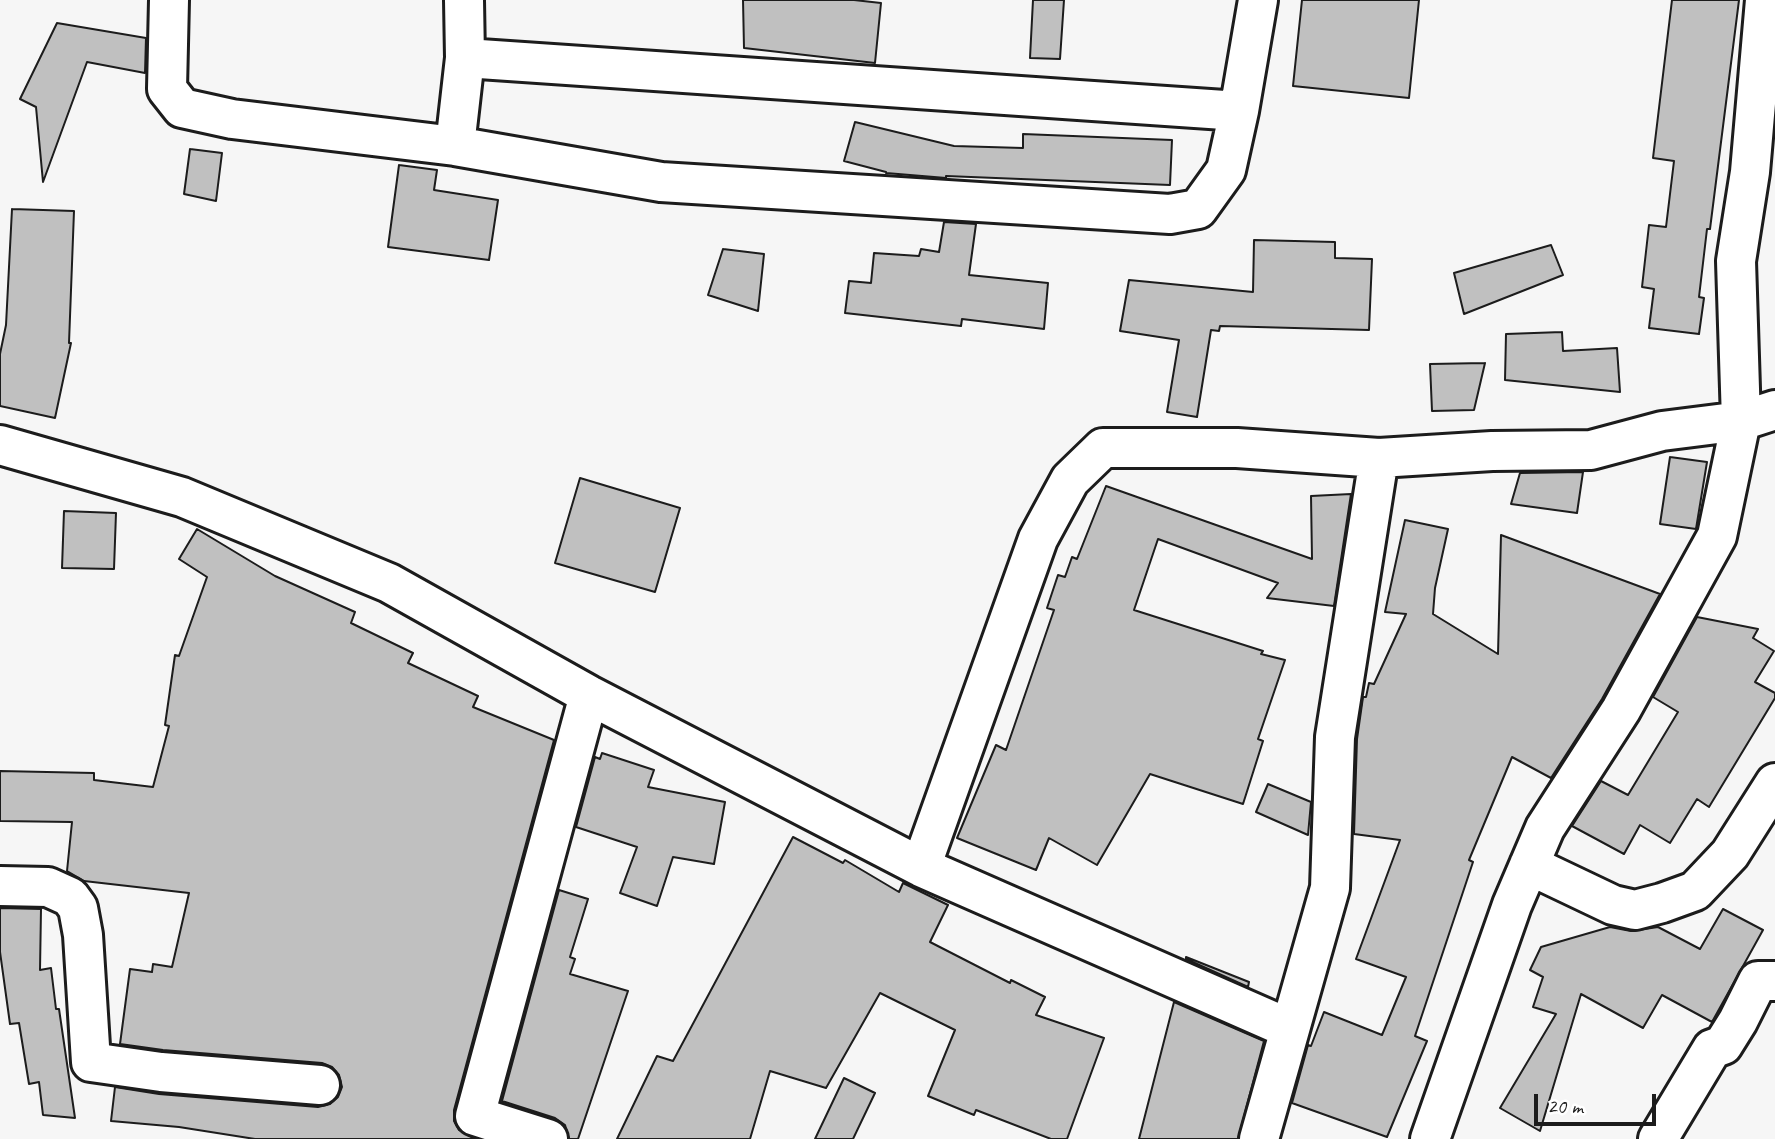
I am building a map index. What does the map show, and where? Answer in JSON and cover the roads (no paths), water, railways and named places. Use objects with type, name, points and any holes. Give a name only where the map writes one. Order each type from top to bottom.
[{"type":"street","points":[[169,0],[167,89],[182,108],[232,119],[455,146],[661,182],[1170,214],[1198,209],[1226,170],[1258,0]]},
{"type":"street","points":[[455,146],[465,58],[464,0]]},
{"type":"street","points":[[1430,1139],[1512,905],[1545,828],[1621,710],[1717,536],[1758,415],[1736,261],[1750,172],[1765,0]]},
{"type":"street","points":[[465,58],[1239,110]]},
{"type":"street","points":[[921,867],[1038,539],[1070,480],[1103,447],[1237,448],[1379,458],[1492,451],[1591,450],[1662,431],[1758,415]]},
{"type":"street","points":[[0,445],[182,497],[389,583],[589,695],[921,867],[1290,1029]]},
{"type":"street","points":[[1259,1139],[1331,888],[1335,737],[1379,458]]},
{"type":"street","points":[[548,1139],[475,1116],[589,695]]},
{"type":"street","points":[[1529,865],[1613,905],[1635,910],[1662,903],[1695,891],[1730,854],[1775,783]]},
{"type":"street","points":[[0,886],[48,887],[70,897],[78,908],[83,935],[91,1062],[160,1072],[320,1085]]},
{"type":"street","points":[[1658,1139],[1712,1049],[1723,1045],[1758,981],[1775,981]]}]
